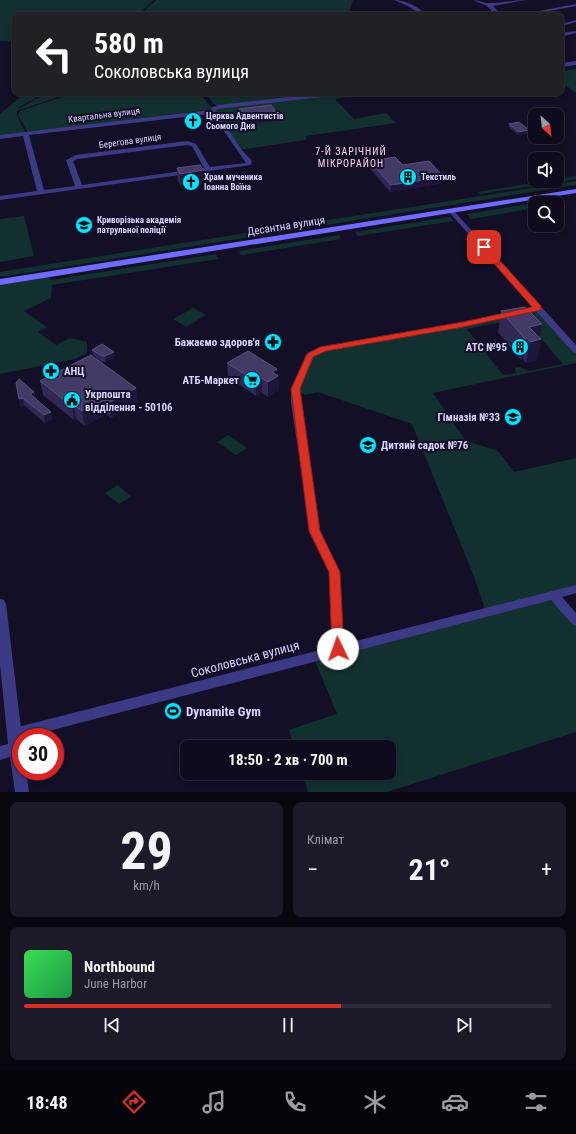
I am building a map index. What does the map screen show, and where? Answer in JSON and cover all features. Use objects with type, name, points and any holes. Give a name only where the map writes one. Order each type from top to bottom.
[{"type":"main road","name":"Десантна вулиця","points":[[0,282],[576,191]]},
{"type":"street","points":[[396,0],[410,5],[420,12]]},
{"type":"street","points":[[475,0],[489,5],[496,12]]},
{"type":"street","points":[[489,5],[524,0]]},
{"type":"street","points":[[538,12],[576,6]]},
{"type":"street","points":[[564,24],[576,21]]},
{"type":"street","points":[[564,34],[576,32]]},
{"type":"street","points":[[564,64],[576,63]]},
{"type":"street","name":"Квартальна вулиця","points":[[0,138],[211,112],[215,110],[214,108],[219,107],[314,96]]},
{"type":"street","points":[[0,197],[249,164],[249,161],[239,150],[217,116],[211,112]]},
{"type":"street","points":[[26,134],[41,192]]},
{"type":"street","name":"Берегова вулиця","points":[[79,187],[69,160],[76,157],[188,143],[194,145],[208,170]]},
{"type":"street","points":[[451,211],[576,350]]},
{"type":"street","points":[[338,649],[334,572],[315,531],[296,402],[295,389],[310,356],[324,349],[463,325],[538,308]]},
{"type":"street","name":"Соколовська вулиця","points":[[37,728],[338,649],[576,589]]},
{"type":"street","points":[[554,595],[576,621]]},
{"type":"street","points":[[0,604],[13,728]]},
{"type":"street","points":[[0,753],[12,750]]},
{"type":"street","points":[[20,780],[22,792]]},
{"type":"green space","points":[[0,0],[154,0],[141,12],[12,12],[12,42],[0,41]]},
{"type":"green space","points":[[156,0],[353,0],[349,12],[143,12]]},
{"type":"green space","points":[[576,69],[576,93],[564,84],[564,71]]},
{"type":"green space","points":[[21,96],[39,96],[18,109],[42,96],[61,96],[17,111],[17,115],[26,134],[0,137],[0,114]]},
{"type":"green space","points":[[65,96],[202,96],[213,109],[28,133],[18,115],[20,111]]},
{"type":"green space","points":[[208,96],[305,96],[220,106],[215,105]]},
{"type":"green space","points":[[315,96],[356,96],[335,99],[354,119],[386,113],[396,123],[306,136],[306,140],[239,150],[214,113],[214,108]]},
{"type":"green space","points":[[576,176],[576,179],[564,181],[564,178]]},
{"type":"green space","points":[[576,181],[576,185],[564,187],[564,183]]},
{"type":"green space","points":[[528,184],[528,186],[480,194],[477,192]]},
{"type":"green space","points":[[532,188],[557,188],[0,277],[0,272]]},
{"type":"green space","points":[[528,204],[528,209],[471,219],[467,214]]},
{"type":"green space","points":[[24,216],[34,256],[0,262],[0,219]]},
{"type":"green space","points":[[450,217],[453,221],[358,236],[355,232]]},
{"type":"green space","points":[[339,235],[341,239],[241,255],[239,251]]},
{"type":"green space","points":[[216,254],[218,259],[52,285],[51,298],[24,311],[47,327],[38,332],[56,345],[70,338],[87,342],[87,353],[75,359],[0,374],[0,285],[50,277],[51,280]]},
{"type":"green space","points":[[193,308],[206,315],[186,327],[173,319]]},
{"type":"green space","points":[[538,308],[576,350],[576,363],[433,393],[466,441],[498,451],[514,472],[576,458],[576,589],[554,595],[576,621],[576,732],[387,792],[308,792],[304,780],[396,780],[396,740],[292,740],[289,730],[337,714],[313,656],[486,612],[473,574],[412,424],[318,392],[305,395],[295,389],[310,355],[323,349],[463,325]],"holes":[[[523,318],[563,364],[529,371],[520,367],[515,368],[516,373],[503,375],[467,329]]]},
{"type":"green space","points":[[228,435],[247,448],[236,455],[217,442]]},
{"type":"green space","points":[[118,485],[131,497],[119,504],[105,493]]},
{"type":"building","points":[[271,105],[276,112],[250,115],[251,117],[245,118],[239,109]]},
{"type":"building","points":[[519,122],[528,130],[519,132],[509,124]]},
{"type":"building","name":"Текстиль","points":[[395,157],[403,165],[429,161],[444,177],[391,185],[370,161]]},
{"type":"building","points":[[200,165],[203,170],[180,174],[177,168]]},
{"type":"building","points":[[525,307],[542,324],[529,327],[541,339],[530,342],[527,338],[525,339],[501,311]]},
{"type":"building","points":[[102,344],[114,352],[102,356],[92,350]]},
{"type":"building","points":[[248,351],[277,369],[272,372],[278,376],[268,382],[262,378],[256,381],[227,363]]},
{"type":"building","points":[[91,355],[136,388],[108,403],[104,400],[82,411],[74,405],[72,406],[40,381]]},
{"type":"building","points":[[19,379],[34,392],[30,394],[51,412],[44,415],[23,398],[19,399],[16,383]]},
{"type":"place","name":"Церква Адвентистів Сьомого Дня","points":[[193,121]]},
{"type":"place","name":"Текстиль","points":[[408,177]]},
{"type":"place","name":"Храм мученика Іоанна Воїна","points":[[191,182]]},
{"type":"place","name":"Криворізька академія патрульної поліції","points":[[84,225]]},
{"type":"place","name":"Бажаємо здоров'я","points":[[273,342]]},
{"type":"place","name":"АТС №95","points":[[520,347]]},
{"type":"place","name":"АНЦ","points":[[51,371]]},
{"type":"place","name":"АТБ-Маркет","points":[[252,380]]},
{"type":"place","name":"Укрпошта відділення - 50106","points":[[72,400]]},
{"type":"place","name":"Гімназія №33","points":[[513,417]]},
{"type":"place","name":"Дитяий садок №76","points":[[368,445]]},
{"type":"place","name":"Dynamite Gym","points":[[173,711]]},
{"type":"district","name":"7-Й ЗАРІЧНИЙ МІКРОРАЙОН","points":[[351,156]]},
{"type":"route","points":[[338,649],[334,572],[315,531],[302,449],[295,389],[300,375],[310,356],[324,349],[463,325],[538,308],[484,247]]}]
